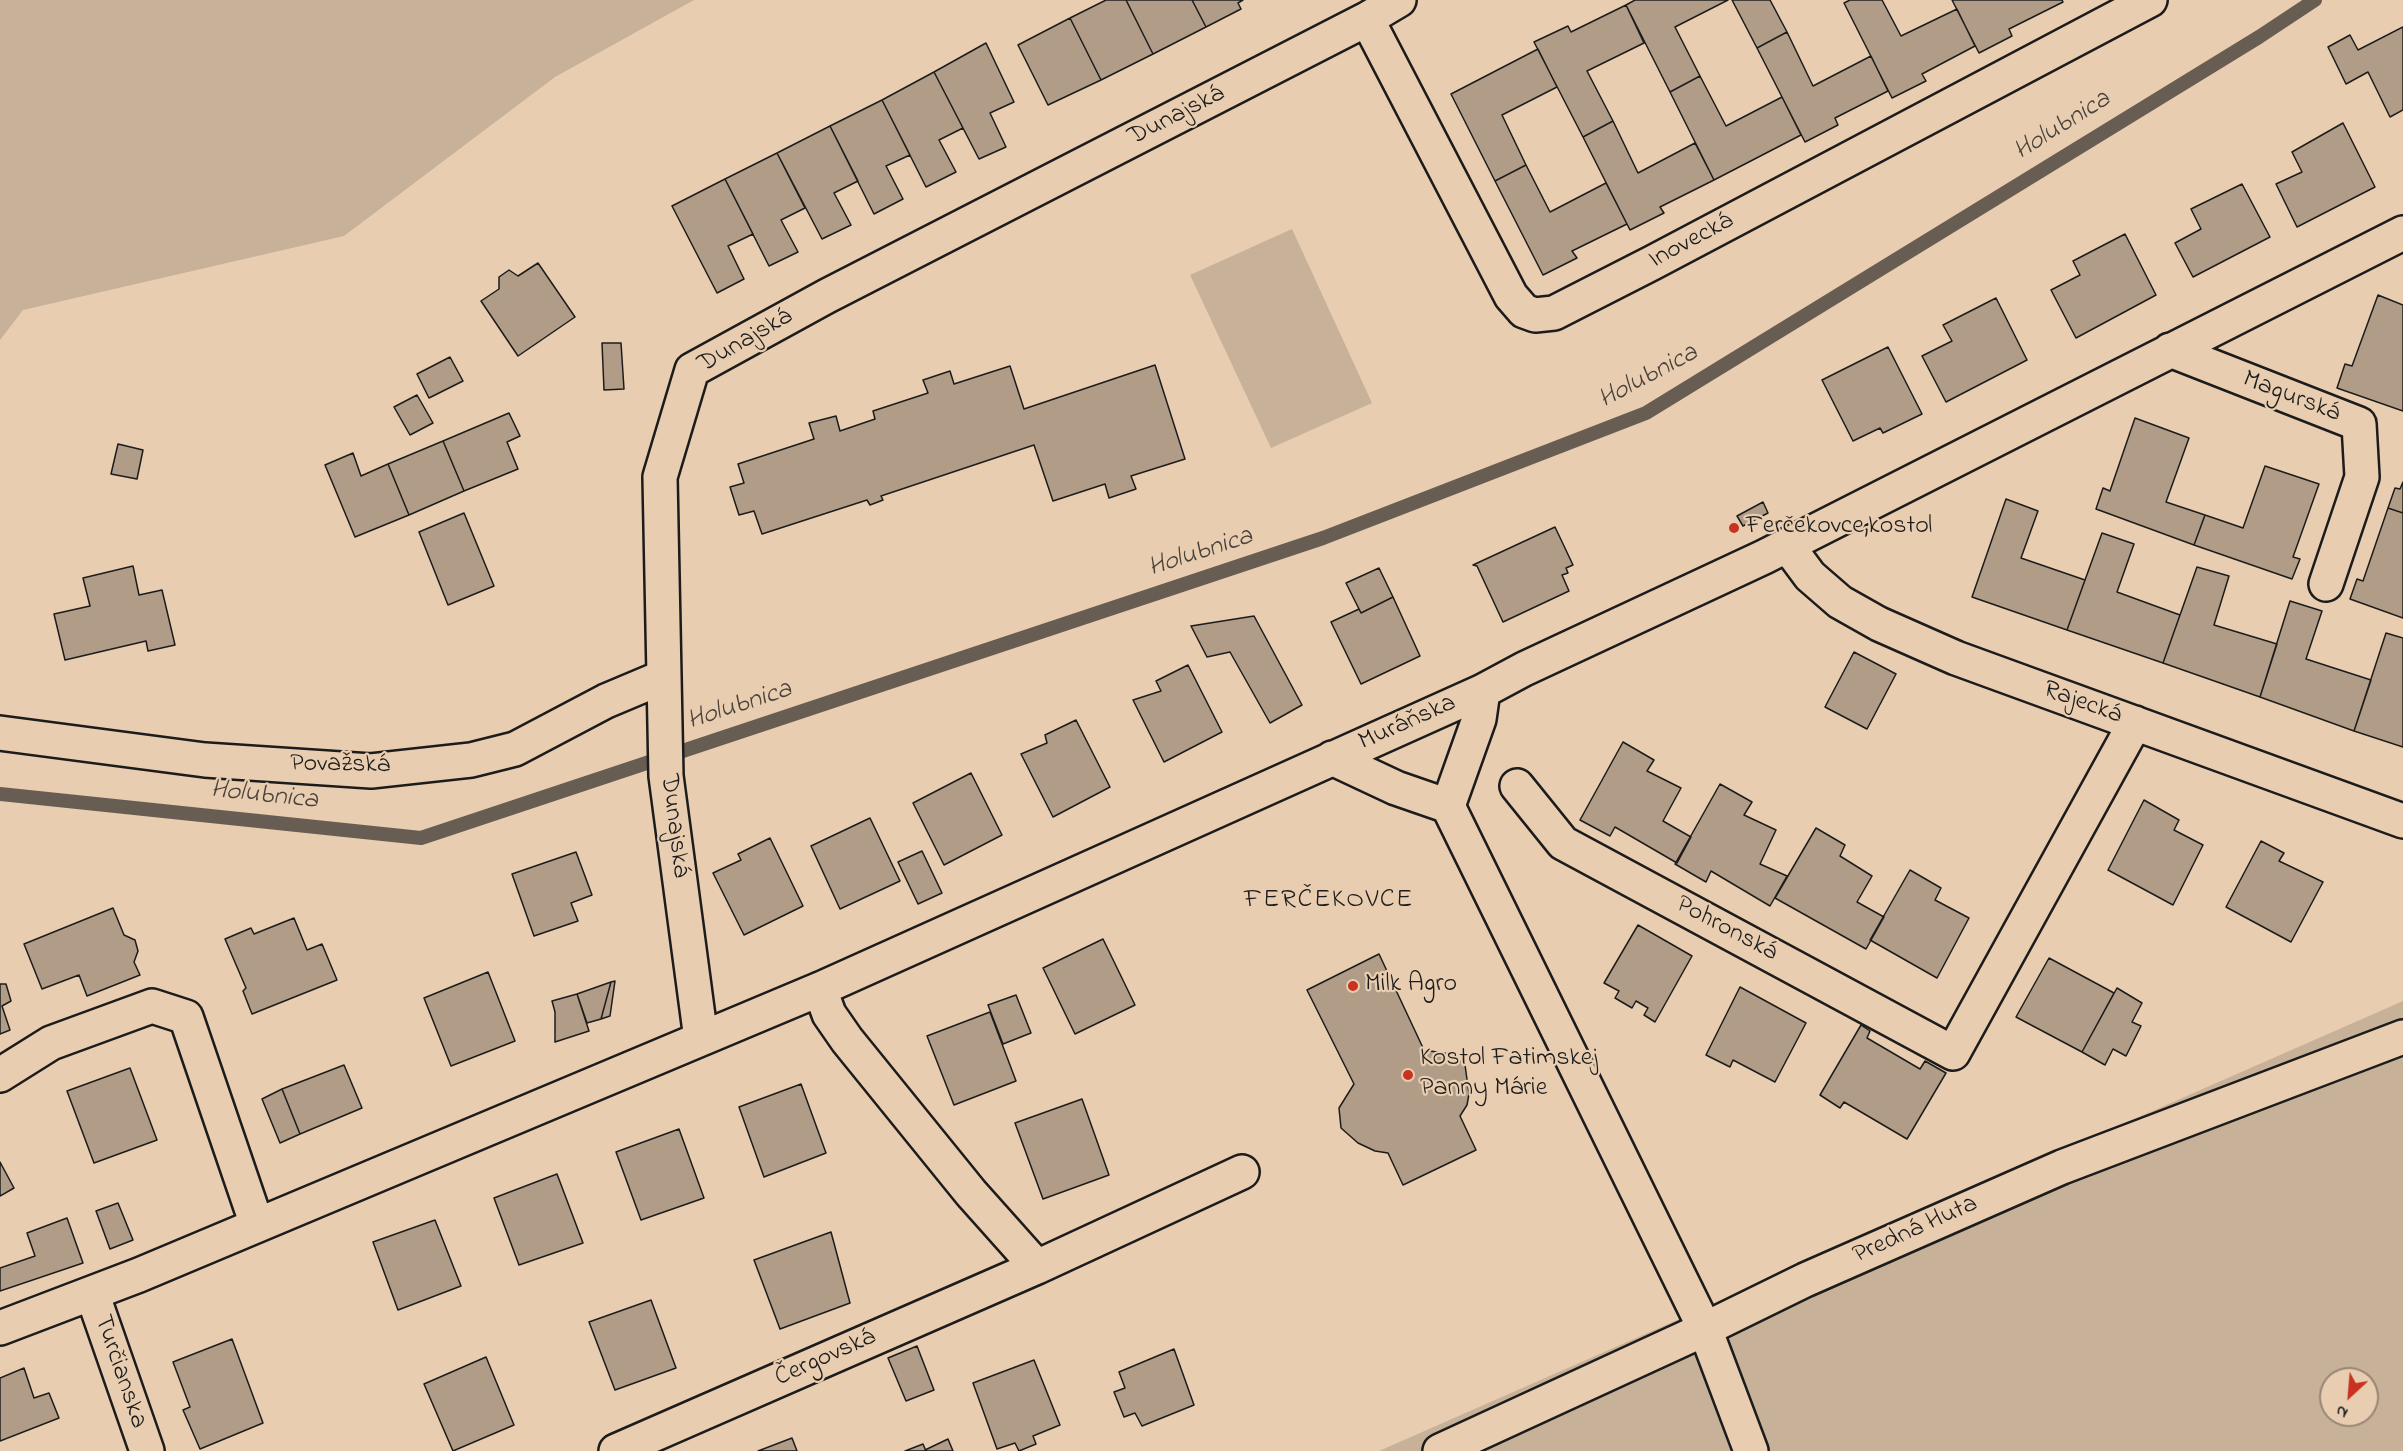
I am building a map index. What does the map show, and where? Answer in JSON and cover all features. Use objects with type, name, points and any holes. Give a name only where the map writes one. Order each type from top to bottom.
[{"type":"street","name":"Dunajská","points":[[701,1039],[666,776],[660,477],[692,369],[827,296],[1367,19],[1399,0]]},
{"type":"street","name":"Inovecká","points":[[1367,19],[1511,296],[1524,311],[1535,315],[1554,313],[1652,263],[2150,0]]},
{"type":"street","name":"Muráňska","points":[[0,1328],[257,1225],[820,989],[1483,691],[1524,669],[1787,545],[2403,234]]},
{"type":"street","name":"Magurská","points":[[2170,350],[2359,424],[2362,477],[2326,584]]},
{"type":"street","name":"Rajecká","points":[[1787,545],[1810,576],[1840,602],[1879,624],[1956,658],[2403,821]]},
{"type":"street","name":"Považská","points":[[0,733],[205,760],[371,771],[471,760],[515,749],[606,701],[663,677]]},
{"type":"street","points":[[1448,806],[1479,719],[1483,691]]},
{"type":"street","name":"Pohronská","points":[[1517,786],[1563,843],[1953,1053],[2135,723]]},
{"type":"street","points":[[1332,758],[1396,788],[1448,806],[1705,1329],[1751,1451]]},
{"type":"street","points":[[820,989],[829,1014],[847,1040],[971,1193],[1037,1267]]},
{"type":"street","points":[[0,1075],[51,1043],[152,1006],[186,1017],[257,1225]]},
{"type":"street","name":"Predná Huta","points":[[1440,1451],[1705,1329],[1805,1280],[2062,1167],[2403,1037]]},
{"type":"street","name":"Čergovská","points":[[616,1451],[1037,1267],[1242,1172]]},
{"type":"street","name":"Turčianska","points":[[92,1293],[147,1451]]},
{"type":"shaded area","points":[[0,0],[694,0],[555,77],[344,236],[23,310],[0,340]]},
{"type":"shaded area","points":[[1292,229],[1372,403],[1271,448],[1190,275]]},
{"type":"shaded area","points":[[2403,1001],[2403,1451],[1379,1451]]},
{"type":"building","points":[[1106,0],[1126,0],[1153,54],[1101,80],[1070,18]]},
{"type":"building","points":[[1126,0],[1192,0],[1206,27],[1153,54]]},
{"type":"building","points":[[1192,0],[1243,0],[1238,3],[1241,9],[1206,27]]},
{"type":"building","points":[[1635,0],[1728,0],[1675,27],[1700,76],[1670,92],[1626,5]]},
{"type":"building","points":[[1732,0],[1770,0],[1787,32],[1757,48]]},
{"type":"building","points":[[1850,0],[1882,0],[1901,36],[1957,9],[1975,46],[1922,74],[1926,81],[1892,98],[1844,3]]},
{"type":"building","points":[[1952,0],[2062,0],[2063,2],[2009,29],[2012,36],[1979,53]]},
{"type":"building","points":[[1626,5],[1644,43],[1587,71],[1613,121],[1583,137],[1534,42],[1568,26],[1571,32]]},
{"type":"building","points":[[1070,18],[1101,80],[1048,105],[1018,45]]},
{"type":"building","points":[[2403,27],[2403,110],[2390,117],[2368,72],[2346,84],[2328,47],[2350,35],[2358,50]]},
{"type":"building","points":[[1787,32],[1813,86],[1871,56],[1888,91],[1835,118],[1838,125],[1805,142],[1757,48]]},
{"type":"building","points":[[986,43],[1014,102],[990,113],[1006,147],[979,159],[934,72]]},
{"type":"building","points":[[1538,49],[1557,87],[1502,115],[1526,165],[1495,181],[1451,94]]},
{"type":"building","points":[[934,72],[963,128],[939,140],[956,172],[926,187],[882,100]]},
{"type":"building","points":[[1700,76],[1726,126],[1782,97],[1801,135],[1714,180],[1670,92]]},
{"type":"building","points":[[882,100],[910,155],[886,166],[903,199],[874,214],[830,126]]},
{"type":"building","points":[[1613,121],[1638,173],[1695,143],[1714,180],[1660,207],[1664,213],[1630,230],[1583,137]]},
{"type":"building","points":[[2343,123],[2375,187],[2297,227],[2276,184],[2302,172],[2292,152]]},
{"type":"building","points":[[830,126],[858,181],[834,193],[851,225],[822,239],[777,153]]},
{"type":"building","points":[[777,153],[805,208],[781,220],[798,252],[769,266],[725,179]]},
{"type":"building","points":[[1526,165],[1550,212],[1606,183],[1627,224],[1572,251],[1577,258],[1543,275],[1495,181]]},
{"type":"building","points":[[725,179],[753,234],[728,246],[744,279],[717,293],[672,206]]},
{"type":"building","points":[[2242,184],[2270,237],[2193,277],[2175,243],[2201,229],[2191,209]]},
{"type":"building","points":[[2125,234],[2156,295],[2076,338],[2051,290],[2080,275],[2073,261]]},
{"type":"building","points":[[538,263],[575,317],[518,356],[481,301],[499,289],[499,277],[509,270],[518,276]]},
{"type":"building","points":[[2378,295],[2403,305],[2403,411],[2337,388],[2345,364],[2352,366]]},
{"type":"building","points":[[1996,298],[2027,360],[1946,402],[1922,356],[1952,341],[1943,325]]},
{"type":"building","points":[[602,343],[621,343],[624,389],[604,390]]},
{"type":"building","points":[[1888,347],[1922,414],[1883,433],[1880,428],[1853,441],[1822,380]]},
{"type":"building","points":[[450,357],[463,381],[429,398],[417,374]]},
{"type":"building","points":[[1155,365],[1185,459],[1131,476],[1136,489],[1109,498],[1105,484],[1053,501],[1034,445],[881,496],[883,500],[870,505],[867,500],[762,534],[754,511],[739,515],[730,487],[744,483],[738,464],[814,439],[809,423],[836,416],[840,431],[875,419],[873,411],[928,393],[923,380],[950,371],[954,384],[1010,366],[1024,409]]},
{"type":"building","points":[[417,395],[433,423],[410,435],[394,407]]},
{"type":"building","points":[[509,413],[520,436],[507,442],[518,469],[464,491],[443,441]]},
{"type":"building","points":[[2135,418],[2189,438],[2166,502],[2205,515],[2194,545],[2096,509],[2103,488],[2110,491]]},
{"type":"building","points":[[443,441],[464,491],[409,515],[388,464]]},
{"type":"building","points":[[118,444],[143,450],[137,479],[111,474]]},
{"type":"building","points":[[353,453],[361,476],[388,464],[409,515],[355,537],[325,465]]},
{"type":"building","points":[[2265,466],[2319,484],[2293,557],[2300,559],[2292,579],[2194,545],[2205,515],[2243,528]]},
{"type":"building","points":[[2403,482],[2403,513],[2388,508],[2395,488],[2400,489]]},
{"type":"building","points":[[2006,499],[2038,511],[2021,558],[2085,580],[2067,630],[1972,597]]},
{"type":"building","points":[[1763,502],[1768,513],[1743,526],[1737,516]]},
{"type":"building","points":[[2388,508],[2403,513],[2403,618],[2350,599],[2357,579],[2363,581]]},
{"type":"building","points":[[464,513],[494,586],[448,605],[419,532]]},
{"type":"building","points":[[1555,527],[1573,565],[1566,568],[1568,573],[1562,575],[1569,591],[1503,622],[1477,566],[1473,565]]},
{"type":"building","points":[[2102,533],[2134,544],[2117,592],[2180,615],[2163,663],[2067,630]]},
{"type":"building","points":[[133,566],[139,595],[162,590],[175,645],[148,651],[146,641],[65,660],[54,614],[90,606],[83,578]]},
{"type":"building","points":[[2197,567],[2229,576],[2214,625],[2277,644],[2260,697],[2163,663]]},
{"type":"building","points":[[1379,568],[1393,597],[1361,613],[1346,583]]},
{"type":"building","points":[[1393,597],[1420,656],[1361,684],[1331,622],[1359,609],[1361,613]]},
{"type":"building","points":[[2290,601],[2322,611],[2306,659],[2371,680],[2354,731],[2260,697]]},
{"type":"building","points":[[1254,616],[1302,705],[1270,723],[1230,652],[1207,657],[1191,626]]},
{"type":"building","points":[[2386,633],[2403,638],[2403,747],[2354,731]]},
{"type":"building","points":[[1854,652],[1896,674],[1867,729],[1825,707]]},
{"type":"building","points":[[1188,665],[1222,732],[1164,762],[1133,700],[1161,691],[1156,681]]},
{"type":"building","points":[[1076,720],[1110,787],[1053,817],[1021,754],[1047,743],[1045,735]]},
{"type":"building","points":[[1623,742],[1654,760],[1647,771],[1681,788],[1663,821],[1691,837],[1677,863],[1615,827],[1610,836],[1580,820]]},
{"type":"building","points":[[971,773],[1002,835],[944,865],[913,803]]},
{"type":"building","points":[[1720,784],[1752,802],[1744,815],[1776,830],[1760,864],[1787,876],[1770,906],[1711,871],[1706,882],[1675,864]]},
{"type":"building","points":[[2144,800],[2179,820],[2174,830],[2203,845],[2173,905],[2108,870]]},
{"type":"building","points":[[870,818],[900,881],[840,909],[811,846]]},
{"type":"building","points":[[1816,828],[1845,845],[1840,856],[1872,876],[1857,902],[1884,917],[1866,949],[1775,898]]},
{"type":"building","points":[[770,838],[803,906],[744,935],[713,873],[741,860],[738,854]]},
{"type":"building","points":[[2261,841],[2284,853],[2279,861],[2323,882],[2291,942],[2226,907]]},
{"type":"building","points":[[922,851],[942,893],[918,904],[898,862]]},
{"type":"building","points":[[576,852],[592,895],[571,903],[578,921],[534,936],[512,874]]},
{"type":"building","points":[[1910,870],[1941,888],[1935,900],[1969,918],[1937,978],[1870,940]]},
{"type":"building","points":[[113,908],[124,935],[135,940],[138,951],[134,962],[140,975],[87,996],[79,975],[42,989],[24,944]]},
{"type":"building","points":[[294,918],[307,950],[322,944],[337,980],[252,1014],[243,991],[246,988],[225,939],[251,928],[254,934]]},
{"type":"building","points":[[1638,925],[1692,956],[1655,1022],[1644,1015],[1648,1008],[1636,1001],[1632,1008],[1615,998],[1619,991],[1604,983]]},
{"type":"building","points":[[1103,939],[1135,1005],[1075,1034],[1043,968]]},
{"type":"building","name":"Kostol Fatimskej Panny Márie","points":[[1379,954],[1424,1050],[1450,1054],[1465,1065],[1469,1094],[1467,1105],[1460,1116],[1476,1150],[1403,1185],[1388,1153],[1375,1151],[1358,1143],[1341,1128],[1339,1108],[1354,1084],[1307,990]]},
{"type":"building","points":[[2049,958],[2114,993],[2082,1052],[2016,1017]]},
{"type":"building","points":[[488,972],[515,1041],[451,1066],[424,998]]},
{"type":"building","points":[[615,981],[610,1016],[601,1019],[611,982]]},
{"type":"building","points":[[611,982],[601,1019],[587,1023],[577,994]]},
{"type":"building","points":[[0,984],[6,984],[11,1001],[2,1006],[10,1030],[0,1034]]},
{"type":"building","points":[[1740,987],[1806,1023],[1775,1082],[1733,1060],[1730,1067],[1706,1055]]},
{"type":"building","points":[[2117,988],[2142,1003],[2132,1022],[2141,1026],[2126,1056],[2113,1049],[2105,1065],[2082,1052]]},
{"type":"building","points":[[577,994],[589,1031],[555,1042],[555,1012],[552,1001]]},
{"type":"building","points":[[1016,995],[1031,1033],[1003,1044],[988,1005]]},
{"type":"building","points":[[990,1012],[1016,1081],[954,1105],[927,1036]]},
{"type":"building","points":[[1861,1025],[1870,1031],[1867,1038],[1920,1069],[1925,1061],[1946,1073],[1907,1139],[1844,1102],[1840,1108],[1820,1095]]},
{"type":"building","points":[[344,1065],[362,1108],[300,1134],[282,1089]]},
{"type":"building","points":[[130,1068],[157,1140],[94,1163],[67,1091]]},
{"type":"building","points":[[801,1084],[826,1153],[764,1177],[739,1107]]},
{"type":"building","points":[[282,1089],[300,1134],[280,1143],[262,1099]]},
{"type":"building","points":[[1082,1099],[1109,1175],[1043,1199],[1015,1123]]},
{"type":"building","points":[[679,1129],[704,1198],[641,1220],[616,1152]]},
{"type":"building","points":[[0,1162],[14,1188],[0,1196]]},
{"type":"building","points":[[557,1174],[583,1243],[519,1265],[494,1198]]},
{"type":"building","points":[[118,1203],[133,1240],[110,1249],[96,1211]]},
{"type":"building","points":[[67,1218],[83,1263],[0,1291],[0,1268],[35,1256],[27,1233]]},
{"type":"building","points":[[435,1220],[461,1286],[398,1310],[373,1242]]},
{"type":"building","points":[[831,1232],[850,1303],[780,1329],[754,1260]]},
{"type":"building","points":[[651,1300],[676,1368],[615,1390],[589,1322]]},
{"type":"building","points":[[232,1339],[263,1423],[200,1449],[183,1410],[190,1407],[173,1362]]},
{"type":"building","points":[[917,1346],[934,1390],[906,1401],[888,1358]]},
{"type":"building","points":[[1174,1349],[1194,1405],[1142,1426],[1135,1413],[1124,1417],[1114,1392],[1125,1388],[1119,1372]]},
{"type":"building","points":[[486,1357],[514,1425],[453,1451],[424,1384]]},
{"type":"building","points":[[1034,1360],[1060,1425],[1033,1436],[1036,1444],[1019,1451],[1015,1443],[997,1449],[973,1383]]},
{"type":"building","points":[[24,1368],[34,1398],[49,1393],[59,1418],[0,1441],[0,1378]]},
{"type":"building","points":[[792,1438],[797,1451],[758,1451]]},
{"type":"building","points":[[948,1439],[953,1451],[925,1450]]},
{"type":"building","points":[[923,1444],[926,1451],[905,1451]]},
{"type":"waterway","name":"Holubnica","points":[[0,794],[421,838],[1323,538],[1646,413],[2259,37],[2315,0]]},
{"type":"place","name":"Ferčekovce,kostol","points":[[1734,528]]},
{"type":"place","name":"Milk Agro","points":[[1353,986]]},
{"type":"place","name":"Kostol Fatimskej Panny Márie","points":[[1408,1075]]},
{"type":"district","name":"FERČEKOVCE","points":[[1329,902]]}]
